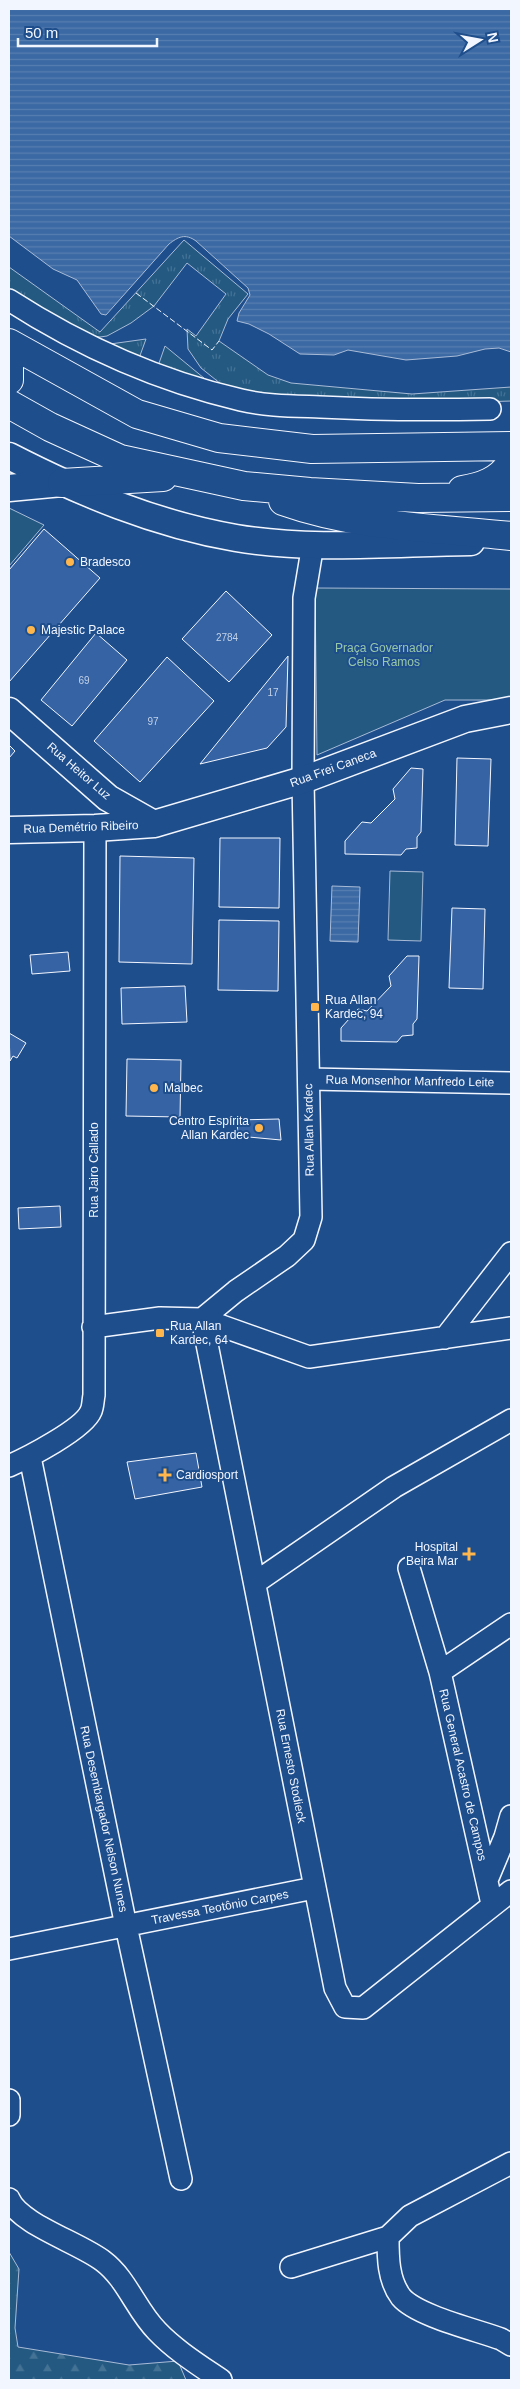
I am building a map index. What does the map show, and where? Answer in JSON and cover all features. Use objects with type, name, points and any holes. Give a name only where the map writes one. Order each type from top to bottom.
[{"type":"highway","points":[[9,343],[137,414],[219,438],[312,449],[511,446]]},
{"type":"highway","points":[[9,358],[9,380]]},
{"type":"highway","points":[[9,404],[50,427],[120,459],[244,486],[418,498],[511,497]]},
{"type":"highway","points":[[418,498],[481,487],[504,474],[511,463]]},
{"type":"highway","points":[[62,483],[192,475]]},
{"type":"highway","points":[[244,486],[309,510],[366,522],[511,536]]},
{"type":"main road","points":[[9,456],[62,483],[109,503],[165,522],[237,538],[313,544],[511,542]]},
{"type":"main road","points":[[9,488],[62,483]]},
{"type":"main road","name":"Rua Frei Caneca","points":[[154,824],[303,780],[465,719],[511,710]]},
{"type":"main road","name":"Rua Heitor Luz","points":[[9,711],[108,798],[154,824]]},
{"type":"main road","name":"Rua Demétrio Ribeiro","points":[[9,830],[95,828],[154,824]]},
{"type":"street","points":[[9,300],[51,325],[138,368],[242,400],[353,410],[417,411],[490,408]]},
{"type":"street","points":[[303,780],[304,598],[313,544]]},
{"type":"street","name":"Rua Allan Kardec","points":[[202,1319],[236,1291],[287,1256],[304,1240],[311,1217],[303,780]]},
{"type":"street","name":"Rua Jairo Callado","points":[[9,1466],[30,1457],[75,1428],[91,1412],[94,1396],[95,828]]},
{"type":"street","name":"Rua Monsenhor Manfredo Leite","points":[[309,1080],[511,1083]]},
{"type":"street","points":[[445,1338],[511,1253]]},
{"type":"street","points":[[93,1327],[160,1318],[202,1319],[309,1356],[511,1328]]},
{"type":"street","name":"Rua Ernesto Stodieck","points":[[202,1319],[256,1582],[314,1888],[335,1988],[345,2007],[353,2009],[363,2008],[492,1904],[511,1891]]},
{"type":"street","points":[[256,1582],[394,1487],[511,1420]]},
{"type":"street","name":"Rua Desembargador Nelson Nunes","points":[[30,1457],[126,1926],[181,2179]]},
{"type":"street","points":[[409,1568],[440,1672]]},
{"type":"street","name":"Rua General Acastro de Campos","points":[[492,1904],[440,1672],[511,1624]]},
{"type":"street","points":[[487,1880],[505,1837],[511,1816]]},
{"type":"street","name":"Travessa Teotônio Carpes","points":[[9,1949],[314,1888]]},
{"type":"street","points":[[9,2100],[9,2115]]},
{"type":"street","points":[[291,2267],[388,2237],[410,2216],[511,2163]]},
{"type":"street","points":[[9,2199],[12,2206],[25,2217],[82,2247],[104,2261],[118,2274],[156,2331],[221,2380]]},
{"type":"street","points":[[388,2237],[389,2270],[401,2297],[418,2310],[501,2339],[511,2345]]},
{"type":"green space","points":[[184,240],[248,294],[228,319],[219,341],[268,375],[291,383],[412,394],[511,387],[511,401],[416,404],[254,396],[221,384],[201,368],[188,349],[187,329],[196,336],[226,294],[187,263],[154,306],[131,323],[107,336],[100,337],[75,333],[9,289],[9,267],[100,332]]},
{"type":"green space","points":[[146,339],[138,361],[103,345]]},
{"type":"green space","points":[[165,346],[210,383],[157,369]]},
{"type":"green space","points":[[9,508],[44,525],[9,566]]},
{"type":"green space","name":"Praça Governador Celso Ramos","points":[[315,588],[511,589],[511,700],[445,700],[317,755]]},
{"type":"green space","points":[[390,871],[423,872],[421,941],[388,940]]},
{"type":"green space","points":[[9,2252],[19,2269],[15,2328],[18,2347],[129,2365],[178,2361],[186,2380],[9,2380]]},
{"type":"shaded area","points":[[9,9],[511,9],[511,352],[499,348],[485,349],[457,356],[406,360],[348,350],[334,355],[300,354],[269,334],[249,324],[237,321],[239,313],[250,295],[248,288],[196,241],[188,237],[179,238],[169,244],[106,315],[101,314],[77,280],[53,269],[9,236]]},
{"type":"shaded area","points":[[332,886],[360,887],[358,942],[330,941]]},
{"type":"building","name":"Majestic Palace","points":[[44,529],[100,578],[9,682],[9,570]]},
{"type":"building","points":[[226,591],[272,635],[229,682],[182,639]]},
{"type":"building","points":[[96,633],[127,660],[72,726],[41,700]]},
{"type":"building","points":[[288,656],[286,727],[267,748],[200,764]]},
{"type":"building","points":[[167,657],[214,701],[140,782],[94,741]]},
{"type":"building","points":[[9,745],[15,751],[9,758]]},
{"type":"building","points":[[457,758],[491,759],[488,846],[455,845]]},
{"type":"building","points":[[411,768],[423,769],[421,832],[417,837],[417,848],[406,849],[401,855],[345,854],[345,841],[362,822],[371,823],[395,799],[393,789]]},
{"type":"building","points":[[220,838],[280,838],[279,908],[219,907]]},
{"type":"building","points":[[120,856],[194,858],[192,964],[119,962]]},
{"type":"building","points":[[452,908],[485,909],[483,989],[449,988]]},
{"type":"building","points":[[219,920],[279,921],[278,991],[218,990]]},
{"type":"building","points":[[68,952],[70,971],[32,974],[30,955]]},
{"type":"building","points":[[407,956],[419,956],[417,1019],[413,1024],[413,1035],[402,1036],[397,1042],[341,1041],[341,1028],[358,1009],[367,1011],[391,986],[389,976]]},
{"type":"building","points":[[185,986],[187,1022],[122,1024],[121,988]]},
{"type":"building","points":[[9,1033],[26,1043],[17,1058],[13,1056],[10,1061]]},
{"type":"building","name":"Malbec","points":[[127,1059],[181,1060],[180,1117],[126,1116]]},
{"type":"building","name":"Centro Espírita Allan Kardec","points":[[279,1119],[281,1140],[238,1136],[237,1120]]},
{"type":"building","points":[[60,1206],[61,1227],[19,1229],[18,1208]]},
{"type":"building","name":"Cardiosport","points":[[196,1453],[202,1487],[135,1499],[127,1462]]},
{"type":"fence","points":[[136,293],[212,350],[219,341]]},
{"type":"place","name":"Bradesco","points":[[70,562]]},
{"type":"place","name":"Majestic Palace","points":[[31,630]]},
{"type":"place","name":"Rua Allan Kardec, 94","points":[[315,1007]]},
{"type":"place","name":"Malbec","points":[[154,1088]]},
{"type":"place","name":"Centro Espírita Allan Kardec","points":[[259,1128]]},
{"type":"place","name":"Rua Allan Kardec, 64","points":[[160,1333]]},
{"type":"place","name":"Cardiosport","points":[[165,1475]]},
{"type":"place","name":"Hospital Beira Mar","points":[[469,1554]]}]
